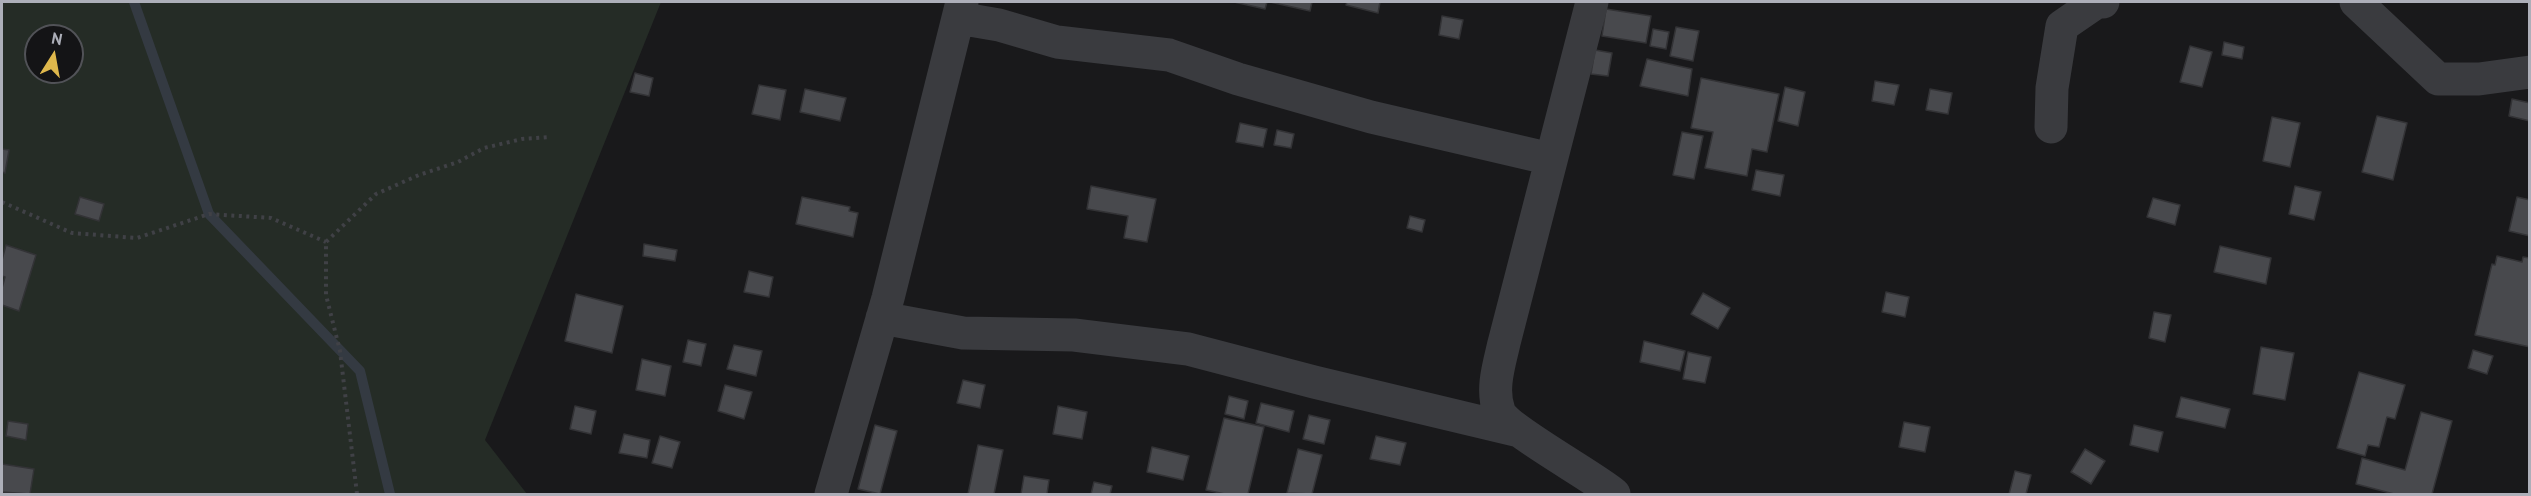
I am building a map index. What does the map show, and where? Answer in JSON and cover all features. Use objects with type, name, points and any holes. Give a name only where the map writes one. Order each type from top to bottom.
[{"type":"street","points":[[1592,2],[1496,377],[1496,392],[1500,413],[1519,431],[1586,473],[1614,495]]},
{"type":"street","points":[[2051,127],[2052,88],[2062,26],[2097,2],[2103,2]]},
{"type":"street","points":[[2356,2],[2438,79],[2479,79],[2529,72]]},
{"type":"street","points":[[831,495],[882,318],[960,10],[999,25],[1057,42],[1169,56],[1238,79],[1371,117],[1551,159]]},
{"type":"street","points":[[882,318],[963,333],[1074,335],[1188,349],[1519,431]]},
{"type":"path","points":[[357,495],[340,351],[326,295],[326,242],[375,194],[419,175],[458,162],[484,148],[522,139],[549,137]]},
{"type":"path","points":[[2,202],[72,233],[137,238],[209,214],[271,218],[326,242]]},
{"type":"shaded area","points":[[2,2],[661,2],[485,440],[527,494],[2,494]]},
{"type":"building","points":[[1234,2],[1267,2],[1265,9]]},
{"type":"building","points":[[1270,2],[1312,2],[1310,11]]},
{"type":"building","points":[[1347,2],[1380,2],[1378,13],[1346,5]]},
{"type":"building","points":[[1606,9],[1651,16],[1646,43],[1602,36]]},
{"type":"building","points":[[1442,16],[1463,20],[1459,39],[1439,35]]},
{"type":"building","points":[[1676,27],[1699,31],[1693,61],[1670,56]]},
{"type":"building","points":[[1653,29],[1669,32],[1666,49],[1650,46]]},
{"type":"building","points":[[2224,42],[2244,47],[2242,59],[2222,55]]},
{"type":"building","points":[[2190,46],[2212,52],[2202,87],[2180,82]]},
{"type":"building","points":[[1595,50],[1612,53],[1608,76],[1591,74]]},
{"type":"building","points":[[1647,59],[1692,69],[1688,96],[1640,86]]},
{"type":"building","points":[[635,73],[653,78],[649,96],[630,92]]},
{"type":"building","points":[[1701,78],[1779,94],[1767,152],[1752,149],[1747,176],[1705,168],[1713,132],[1691,128]]},
{"type":"building","points":[[1875,81],[1899,85],[1894,105],[1872,101]]},
{"type":"building","points":[[759,85],[786,90],[780,120],[752,114]]},
{"type":"building","points":[[1785,87],[1805,92],[1798,126],[1778,121]]},
{"type":"building","points":[[805,89],[846,98],[840,121],[800,112]]},
{"type":"building","points":[[1930,89],[1952,93],[1948,114],[1926,110]]},
{"type":"building","points":[[2512,99],[2530,103],[2530,121],[2509,116]]},
{"type":"building","points":[[2377,116],[2407,123],[2393,180],[2362,172]]},
{"type":"building","points":[[2272,117],[2300,123],[2290,167],[2263,161]]},
{"type":"building","points":[[1240,123],[1267,129],[1263,147],[1236,142]]},
{"type":"building","points":[[1277,130],[1294,134],[1291,148],[1274,145]]},
{"type":"building","points":[[1682,132],[1703,136],[1694,179],[1673,175]]},
{"type":"building","points":[[2,149],[9,150],[5,173],[2,172]]},
{"type":"building","points":[[1756,170],[1784,175],[1780,196],[1752,190]]},
{"type":"building","points":[[1091,186],[1156,199],[1147,242],[1124,238],[1128,216],[1087,209]]},
{"type":"building","points":[[2295,186],[2321,192],[2314,220],[2289,214]]},
{"type":"building","points":[[80,197],[104,204],[99,221],[75,214]]},
{"type":"building","points":[[802,197],[850,207],[849,211],[858,213],[853,237],[796,224]]},
{"type":"building","points":[[2517,197],[2530,200],[2530,236],[2509,231]]},
{"type":"building","points":[[2153,198],[2180,205],[2175,225],[2147,217]]},
{"type":"building","points":[[1410,216],[1425,220],[1422,232],[1407,228]]},
{"type":"building","points":[[644,244],[677,250],[675,261],[643,256]]},
{"type":"building","points":[[6,245],[36,255],[19,311],[2,305],[2,288],[5,277],[2,276],[2,260]]},
{"type":"building","points":[[2220,246],[2271,258],[2266,284],[2214,272]]},
{"type":"building","points":[[2497,256],[2522,262],[2523,257],[2530,258],[2530,347],[2475,335],[2492,264],[2495,265]]},
{"type":"building","points":[[749,271],[773,277],[769,297],[744,292]]},
{"type":"building","points":[[1886,292],[1909,297],[1905,317],[1882,312]]},
{"type":"building","points":[[1703,293],[1730,308],[1718,329],[1691,314]]},
{"type":"building","points":[[576,294],[623,306],[612,353],[565,341]]},
{"type":"building","points":[[2154,312],[2171,315],[2165,342],[2149,338]]},
{"type":"building","points":[[688,340],[706,344],[701,366],[683,362]]},
{"type":"building","points":[[1644,341],[1685,351],[1680,371],[1640,362]]},
{"type":"building","points":[[734,345],[762,351],[756,376],[727,369]]},
{"type":"building","points":[[2261,347],[2294,353],[2285,400],[2253,394]]},
{"type":"building","points":[[2473,350],[2493,356],[2487,374],[2468,368]]},
{"type":"building","points":[[1688,352],[1711,357],[1705,383],[1683,379]]},
{"type":"building","points":[[642,359],[671,366],[665,396],[636,390]]},
{"type":"building","points":[[2359,372],[2405,385],[2395,419],[2387,417],[2379,447],[2368,445],[2365,456],[2337,448]]},
{"type":"building","points":[[963,380],[985,385],[980,408],[957,403]]},
{"type":"building","points":[[725,385],[752,392],[744,419],[718,411]]},
{"type":"building","points":[[1229,396],[1248,401],[1244,419],[1225,414]]},
{"type":"building","points":[[2181,397],[2230,409],[2225,428],[2176,417]]},
{"type":"building","points":[[1261,403],[1294,411],[1289,432],[1256,423]]},
{"type":"building","points":[[575,406],[596,411],[591,434],[570,429]]},
{"type":"building","points":[[1058,406],[1087,412],[1082,439],[1053,434]]},
{"type":"building","points":[[2421,412],[2452,421],[2432,494],[2394,494],[2356,484],[2362,458],[2405,470]]},
{"type":"building","points":[[1309,415],[1330,420],[1324,444],[1303,439]]},
{"type":"building","points":[[1224,418],[1264,427],[1248,494],[1225,494],[1206,490]]},
{"type":"building","points":[[8,421],[28,424],[26,440],[6,436]]},
{"type":"building","points":[[1904,422],[1930,427],[1925,452],[1899,447]]},
{"type":"building","points":[[875,425],[897,431],[880,494],[858,489]]},
{"type":"building","points":[[2134,425],[2163,432],[2158,452],[2130,445]]},
{"type":"building","points":[[624,434],[650,440],[647,458],[619,453]]},
{"type":"building","points":[[660,436],[680,442],[672,468],[652,463]]},
{"type":"building","points":[[1376,436],[1406,443],[1400,465],[1370,459]]},
{"type":"building","points":[[978,445],[1003,450],[994,494],[968,494]]},
{"type":"building","points":[[1152,447],[1189,456],[1183,480],[1147,472]]},
{"type":"building","points":[[1298,449],[1322,455],[1312,494],[1287,493]]},
{"type":"building","points":[[2085,449],[2105,461],[2091,484],[2071,472]]},
{"type":"building","points":[[2,464],[34,469],[30,494],[2,492]]},
{"type":"building","points":[[2015,471],[2031,475],[2026,494],[2009,494]]},
{"type":"building","points":[[1024,476],[1049,480],[1047,494],[1021,494]]},
{"type":"building","points":[[1094,482],[1112,486],[1110,494],[1091,494]]},
{"type":"waterway","points":[[134,2],[209,214],[360,371],[390,494]]}]
